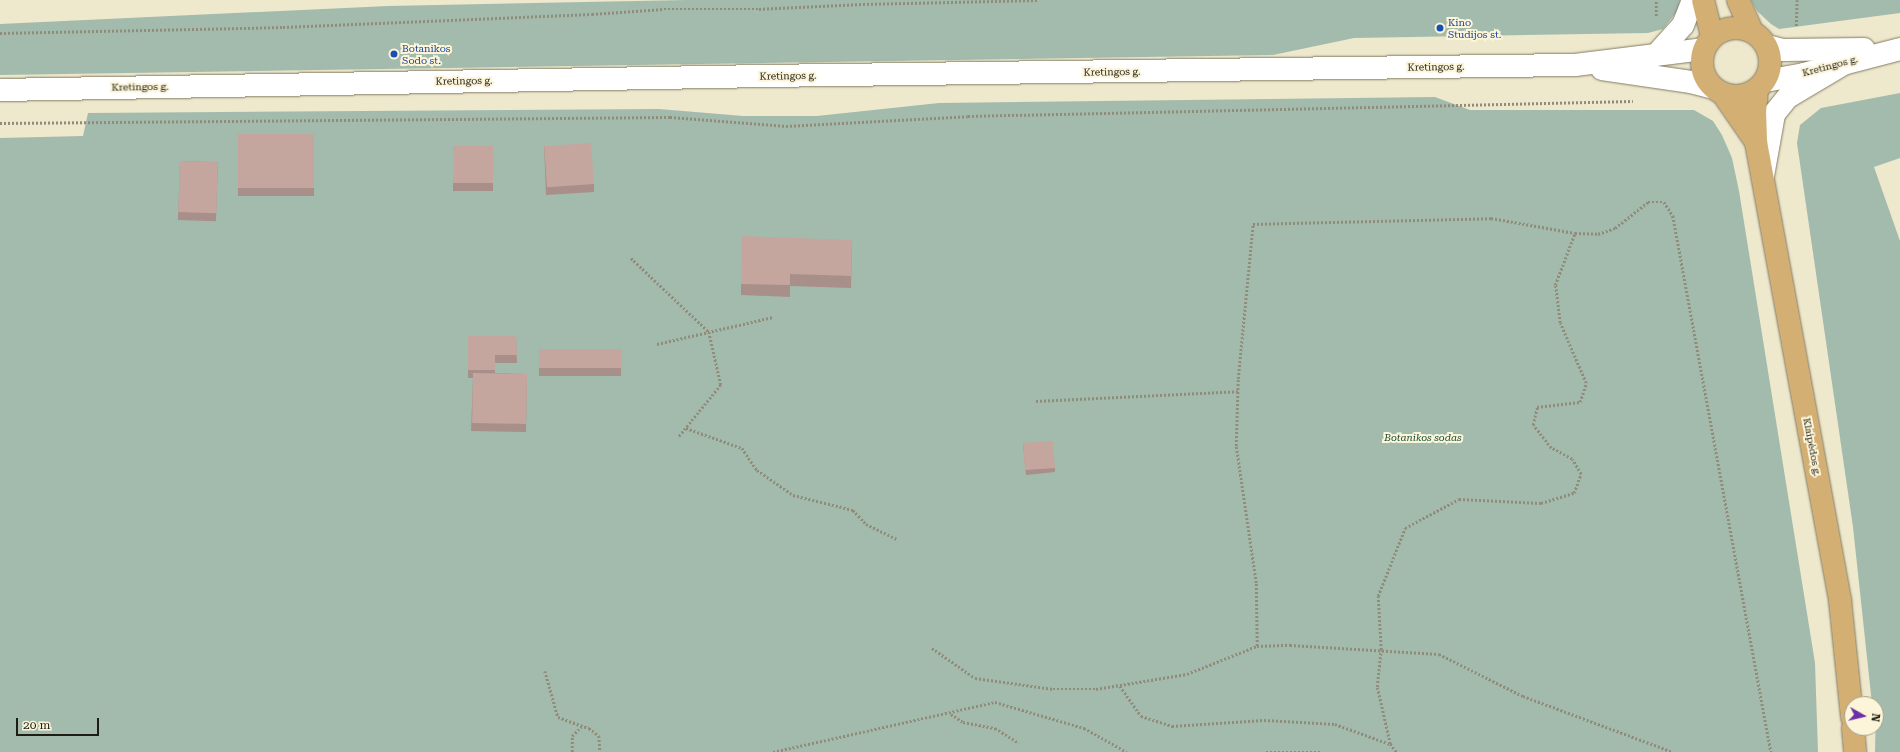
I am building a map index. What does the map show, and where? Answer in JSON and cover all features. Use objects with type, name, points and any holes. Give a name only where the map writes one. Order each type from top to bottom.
[{"type":"main road","points":[[1703,0],[1707,43],[1701,66],[1703,74],[1718,91],[1756,142]]},
{"type":"main road","points":[[1718,91],[1741,96],[1761,85],[1770,64],[1759,39],[1738,0]]},
{"type":"main road","points":[[1707,43],[1724,29],[1738,27],[1759,39]]},
{"type":"main road","name":"Klaipėdos g.","points":[[1761,85],[1755,111],[1756,142],[1840,600],[1850,696]]},
{"type":"main road","points":[[1854,736],[1855,752]]},
{"type":"street","points":[[1656,55],[1683,25],[1693,0]]},
{"type":"street","name":"Kretingos g.","points":[[1759,39],[1783,50],[1898,49]]},
{"type":"street","name":"Kretingos g.","points":[[0,90],[748,76],[1575,66],[1656,55],[1707,43]]},
{"type":"street","name":"Kretingos g.","points":[[1761,85],[1898,49]]},
{"type":"street","name":"Klaipėdos g.","points":[[1762,179],[1774,114],[1788,97],[1845,63]]},
{"type":"street","name":"Kretingos g.","points":[[1575,66],[1691,82],[1718,91]]},
{"type":"path","points":[[0,33],[283,27],[592,14],[664,9],[760,9],[863,4],[1038,0]]},
{"type":"path","points":[[0,123],[670,116],[786,126],[968,116],[1640,101]]},
{"type":"path","points":[[1257,646],[1256,582],[1236,446],[1238,391],[1253,224],[1491,218],[1575,233],[1598,234],[1615,228],[1648,202],[1664,202],[1673,216],[1771,752]]},
{"type":"path","points":[[1396,752],[1390,744],[1377,687],[1381,650],[1378,596],[1405,528],[1459,499],[1542,503],[1574,493],[1581,474],[1572,459],[1551,448],[1533,425],[1537,407],[1580,402],[1586,383],[1560,324],[1555,285],[1575,233]]},
{"type":"path","points":[[631,258],[709,332],[721,385],[678,438]]},
{"type":"path","points":[[657,344],[773,317]]},
{"type":"path","points":[[1036,401],[1238,391]]},
{"type":"path","points":[[686,428],[742,448],[757,470],[793,495],[853,510],[866,524],[897,539]]},
{"type":"path","points":[[932,648],[975,678],[1053,689],[1120,686],[1186,674],[1257,646],[1290,645],[1439,654],[1523,696],[1674,752]]},
{"type":"path","points":[[545,671],[558,717],[582,726],[599,736],[600,752]]},
{"type":"path","points":[[1120,686],[1141,716],[1172,726],[1264,720],[1335,724],[1390,744]]},
{"type":"path","points":[[773,752],[951,714],[995,702],[1084,728],[1127,752]]},
{"type":"path","points":[[951,714],[963,722],[995,728],[1019,743]]},
{"type":"path","points":[[572,752],[572,736],[582,726]]},
{"type":"path","points":[[1266,752],[1322,752]]},
{"type":"green space","points":[[687,0],[1680,0],[1678,10],[1663,29],[1648,33],[1354,38],[1273,55],[0,75],[0,24],[388,6]]},
{"type":"green space","points":[[1751,0],[1900,0],[1900,13],[1779,29],[1757,11]]},
{"type":"green space","points":[[1900,93],[1900,158],[1874,167],[1900,241],[1900,752],[1875,752],[1875,736],[1884,736],[1884,696],[1871,696],[1853,527],[1797,143],[1800,125],[1821,108]]},
{"type":"green space","name":"Botanikos sodas","points":[[1435,97],[1470,110],[1694,110],[1713,121],[1722,135],[1732,158],[1739,191],[1815,663],[1818,752],[0,752],[0,138],[83,136],[88,113],[659,109],[743,116],[817,116],[939,103]]},
{"type":"building","points":[[238,134],[314,134],[314,188],[238,188]]},
{"type":"building","points":[[591,143],[594,184],[547,187],[544,146]]},
{"type":"building","points":[[453,146],[493,146],[493,183],[453,183]]},
{"type":"building","points":[[180,161],[218,162],[216,213],[178,212]]},
{"type":"building","points":[[742,236],[852,240],[851,276],[790,274],[790,285],[741,284]]},
{"type":"building","points":[[468,336],[516,336],[517,355],[495,355],[495,370],[468,370]]},
{"type":"building","points":[[539,349],[621,349],[621,368],[539,368]]},
{"type":"building","points":[[473,373],[527,374],[526,424],[472,423]]},
{"type":"building","points":[[1053,441],[1055,468],[1025,470],[1023,443]]},
{"type":"place","name":"Kino Studijos st.","points":[[1440,28]]},
{"type":"place","name":"Botanikos Sodo st.","points":[[394,54]]}]
